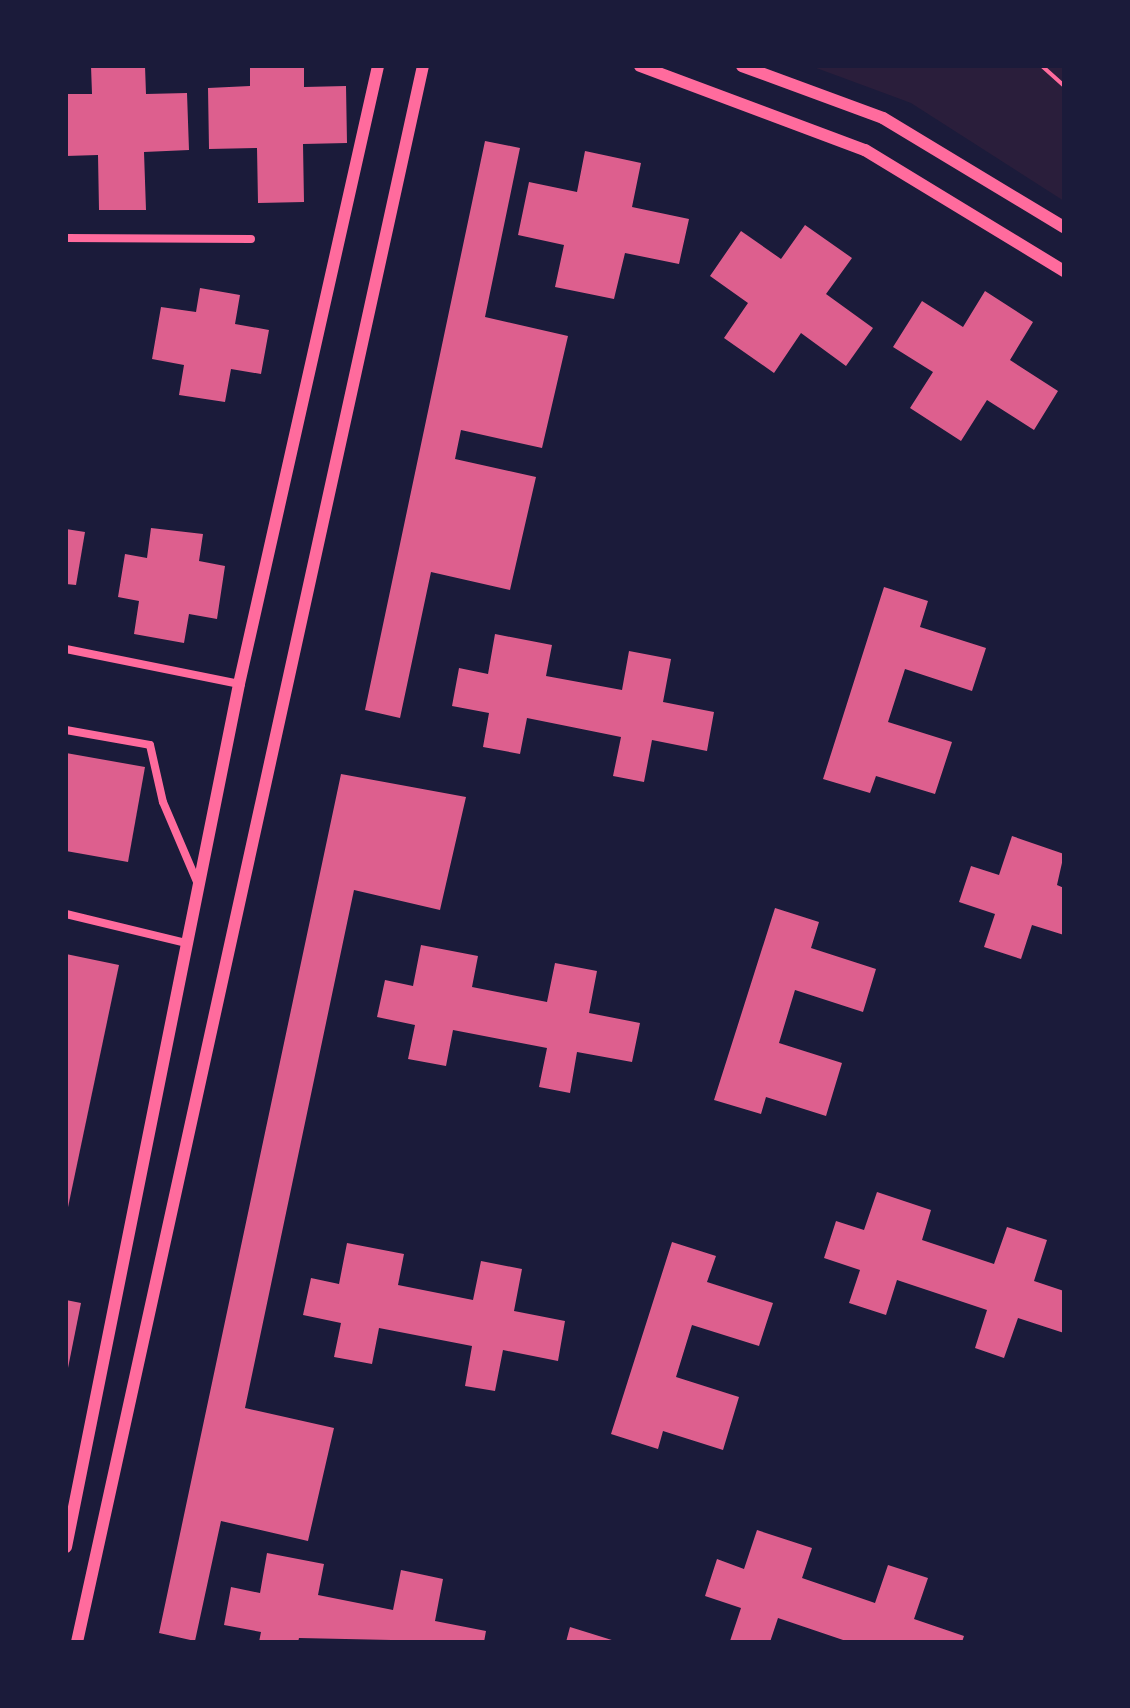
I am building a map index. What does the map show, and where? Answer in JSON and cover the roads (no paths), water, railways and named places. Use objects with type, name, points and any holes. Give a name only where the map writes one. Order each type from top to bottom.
[{"type":"main road","points":[[66,1547],[239,684],[378,66]]},
{"type":"main road","points":[[80,1641],[423,66]]},
{"type":"main road","points":[[640,66],[865,150],[1064,271]]},
{"type":"main road","points":[[742,66],[883,118],[1064,227]]},
{"type":"street","points":[[66,238],[251,239]]},
{"type":"street","points":[[66,649],[239,684]]},
{"type":"street","points":[[66,730],[150,745],[163,802],[198,884]]},
{"type":"street","points":[[66,914],[186,943]]}]
